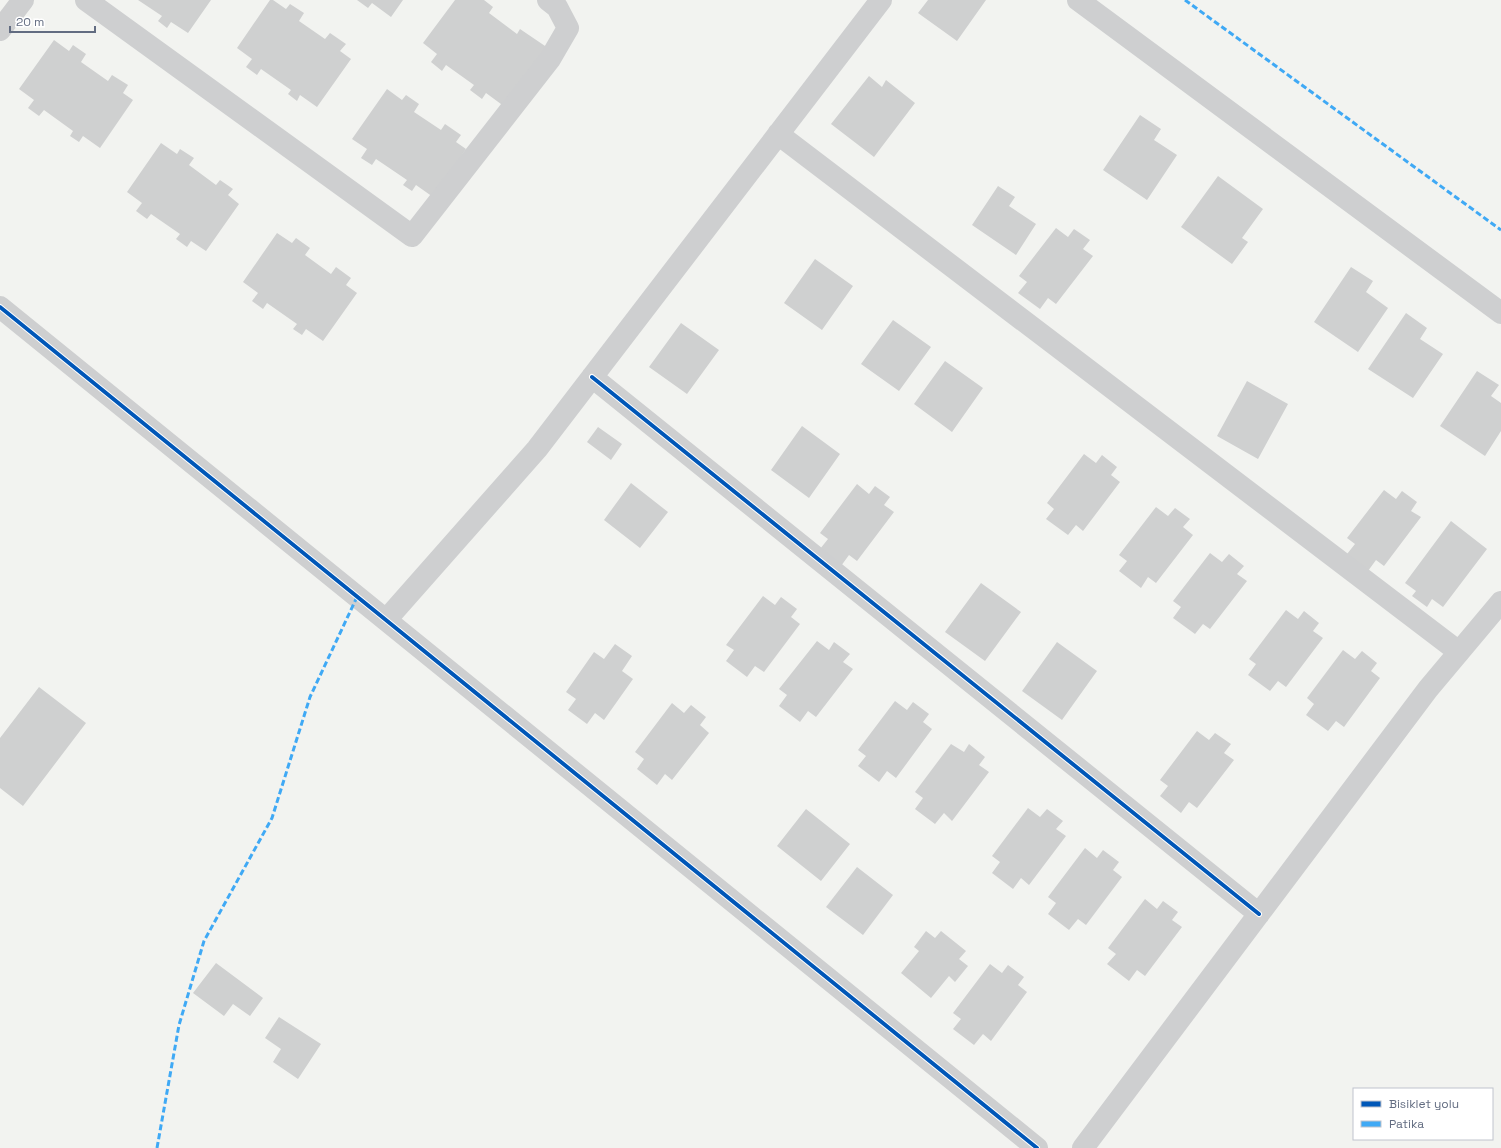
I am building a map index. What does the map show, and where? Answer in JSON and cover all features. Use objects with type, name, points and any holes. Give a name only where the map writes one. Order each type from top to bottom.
[{"type":"street","points":[[0,30],[23,0]]},
{"type":"street","points":[[86,0],[412,236],[550,59],[568,28],[557,7],[548,0]]},
{"type":"street","points":[[386,620],[537,449],[881,0]]},
{"type":"street","points":[[1078,0],[1501,313]]},
{"type":"street","points":[[778,134],[1459,652]]},
{"type":"street","points":[[0,307],[1037,1148]]},
{"type":"street","points":[[592,377],[1259,914]]},
{"type":"street","points":[[1083,1148],[1428,689],[1501,602]]},
{"type":"building","points":[[138,0],[211,0],[188,33],[171,22],[167,28],[158,21],[162,16]]},
{"type":"building","points":[[270,0],[273,0],[286,9],[290,4],[304,13],[299,21],[325,39],[330,33],[346,44],[340,51],[351,59],[317,107],[300,95],[297,101],[288,94],[291,90],[261,69],[257,75],[246,67],[252,59],[237,48]]},
{"type":"building","points":[[357,0],[403,0],[391,17],[372,3],[368,8]]},
{"type":"building","points":[[455,0],[484,0],[493,7],[489,13],[517,34],[520,29],[548,48],[505,107],[486,93],[482,99],[470,90],[474,85],[446,65],[442,71],[431,62],[437,54],[423,43]]},
{"type":"building","points":[[928,0],[986,0],[957,41],[918,13]]},
{"type":"building","points":[[54,40],[69,51],[73,45],[86,54],[81,62],[108,81],[112,75],[128,85],[123,93],[133,100],[100,148],[83,136],[79,142],[70,136],[73,131],[44,110],[39,116],[28,108],[34,100],[19,89]]},
{"type":"building","points":[[869,76],[882,87],[886,80],[915,103],[874,157],[831,124]]},
{"type":"building","points":[[387,89],[402,100],[406,95],[419,104],[414,112],[441,130],[445,124],[461,135],[456,142],[466,149],[433,197],[416,185],[412,191],[403,185],[407,180],[376,159],[372,165],[361,158],[367,149],[352,139]]},
{"type":"building","points":[[1140,115],[1161,129],[1154,140],[1177,155],[1147,200],[1103,170]]},
{"type":"building","points":[[161,143],[177,154],[180,149],[194,158],[189,165],[216,185],[220,180],[233,189],[228,195],[239,204],[206,251],[191,241],[187,247],[176,239],[180,234],[151,214],[147,219],[136,211],[142,203],[127,192]]},
{"type":"building","points":[[1218,176],[1263,209],[1242,238],[1248,242],[1232,264],[1181,227]]},
{"type":"building","points":[[998,186],[1015,197],[1009,206],[1036,224],[1016,255],[972,225]]},
{"type":"building","points":[[1056,228],[1068,237],[1074,229],[1090,240],[1083,249],[1093,256],[1056,304],[1048,298],[1040,309],[1018,293],[1027,282],[1019,276]]},
{"type":"building","points":[[277,233],[292,243],[296,238],[310,248],[305,255],[331,274],[336,267],[351,278],[346,285],[357,293],[323,341],[306,329],[302,335],[293,329],[297,324],[267,303],[263,309],[252,301],[258,293],[243,282]]},
{"type":"building","points":[[815,259],[853,286],[822,330],[784,303]]},
{"type":"building","points":[[1351,267],[1373,281],[1366,292],[1388,308],[1358,352],[1314,322]]},
{"type":"building","points":[[1406,313],[1427,328],[1420,339],[1443,354],[1413,398],[1368,369]]},
{"type":"building","points":[[893,320],[931,347],[899,391],[861,364]]},
{"type":"building","points":[[681,323],[719,350],[687,394],[649,367]]},
{"type":"building","points":[[945,361],[983,388],[952,432],[914,404]]},
{"type":"building","points":[[1477,371],[1499,385],[1491,396],[1501,403],[1501,431],[1485,456],[1440,426]]},
{"type":"building","points":[[1247,381],[1288,404],[1258,459],[1217,436]]},
{"type":"building","points":[[802,426],[840,454],[809,498],[771,470]]},
{"type":"building","points":[[598,427],[622,444],[611,460],[587,442]]},
{"type":"building","points":[[1084,454],[1096,463],[1102,455],[1117,467],[1111,475],[1120,482],[1083,531],[1076,525],[1068,535],[1046,519],[1054,509],[1047,503]]},
{"type":"building","points":[[631,483],[668,512],[640,548],[604,520]]},
{"type":"building","points":[[857,484],[869,494],[875,486],[890,497],[884,505],[894,512],[857,561],[849,555],[841,566],[820,549],[828,539],[820,533]]},
{"type":"building","points":[[1384,490],[1396,499],[1402,491],[1417,502],[1411,511],[1421,517],[1384,566],[1376,560],[1368,571],[1347,554],[1355,544],[1347,538]]},
{"type":"building","points":[[1156,507],[1168,516],[1175,508],[1190,519],[1183,527],[1193,535],[1156,583],[1148,577],[1141,588],[1119,571],[1127,561],[1119,555]]},
{"type":"building","points":[[1451,521],[1487,549],[1443,607],[1432,599],[1427,607],[1412,596],[1416,591],[1405,583]]},
{"type":"building","points":[[1210,553],[1222,562],[1229,554],[1244,566],[1237,574],[1247,581],[1210,629],[1203,624],[1195,634],[1173,618],[1181,607],[1173,601]]},
{"type":"building","points":[[981,583],[1021,612],[985,661],[945,632]]},
{"type":"building","points":[[763,596],[775,605],[781,597],[797,609],[791,617],[800,624],[764,672],[755,666],[747,677],[726,661],[734,650],[726,645]]},
{"type":"building","points":[[1286,610],[1298,619],[1304,611],[1319,623],[1313,631],[1323,638],[1286,687],[1278,681],[1270,691],[1248,675],[1256,664],[1249,659]]},
{"type":"building","points":[[817,641],[829,650],[834,642],[850,654],[843,662],[853,669],[816,717],[808,711],[800,722],[779,706],[787,695],[779,689]]},
{"type":"building","points":[[1057,642],[1097,671],[1062,720],[1022,691]]},
{"type":"building","points":[[615,644],[632,656],[622,671],[633,679],[604,720],[595,713],[587,724],[568,710],[576,699],[566,692],[594,652],[604,659]]},
{"type":"building","points":[[1343,650],[1355,659],[1362,651],[1377,663],[1371,671],[1380,678],[1344,727],[1336,721],[1328,731],[1306,715],[1314,704],[1307,698]]},
{"type":"building","points":[[39,687],[86,723],[23,806],[0,788],[0,738]]},
{"type":"building","points":[[895,701],[907,710],[913,702],[929,714],[923,722],[932,729],[896,778],[887,771],[879,782],[858,766],[866,756],[858,750]]},
{"type":"building","points":[[672,703],[684,713],[691,705],[706,717],[700,725],[709,733],[672,780],[665,774],[657,785],[637,769],[644,759],[635,752]]},
{"type":"building","points":[[1197,731],[1209,740],[1215,733],[1231,744],[1224,753],[1234,760],[1197,808],[1189,802],[1181,813],[1160,796],[1168,786],[1160,780]]},
{"type":"building","points":[[951,744],[964,752],[969,744],[985,757],[979,765],[989,772],[952,821],[944,813],[935,824],[915,809],[923,798],[915,792]]},
{"type":"building","points":[[1028,808],[1040,817],[1047,809],[1063,821],[1056,829],[1066,836],[1029,885],[1021,878],[1013,889],[992,873],[1000,862],[992,856]]},
{"type":"building","points":[[806,809],[850,844],[821,881],[777,846]]},
{"type":"building","points":[[1085,848],[1097,858],[1103,850],[1119,862],[1113,870],[1122,877],[1086,925],[1078,919],[1069,930],[1048,914],[1056,903],[1048,897]]},
{"type":"building","points":[[857,867],[893,895],[863,935],[826,907]]},
{"type":"building","points":[[1145,899],[1157,909],[1163,901],[1178,912],[1172,920],[1182,927],[1145,976],[1137,970],[1129,981],[1107,964],[1116,954],[1108,948]]},
{"type":"building","points":[[926,931],[935,938],[941,931],[966,951],[959,959],[968,966],[955,982],[949,976],[931,998],[901,973],[919,951],[914,947]]},
{"type":"building","points":[[216,963],[263,998],[250,1016],[233,1004],[224,1016],[193,993]]},
{"type":"building","points":[[990,964],[1002,973],[1008,965],[1024,977],[1018,985],[1027,992],[991,1041],[983,1034],[974,1045],[953,1029],[961,1019],[953,1013]]},
{"type":"building","points":[[279,1017],[321,1044],[298,1079],[273,1062],[281,1049],[265,1038]]},
{"type":"marked path","points":[[1185,0],[1501,230]]},
{"type":"marked path","points":[[157,1148],[179,1025],[204,941],[272,818],[310,697],[357,597]]},
{"type":"cycle path","points":[[0,307],[1037,1148]]},
{"type":"cycle path","points":[[592,377],[1259,914]]}]
